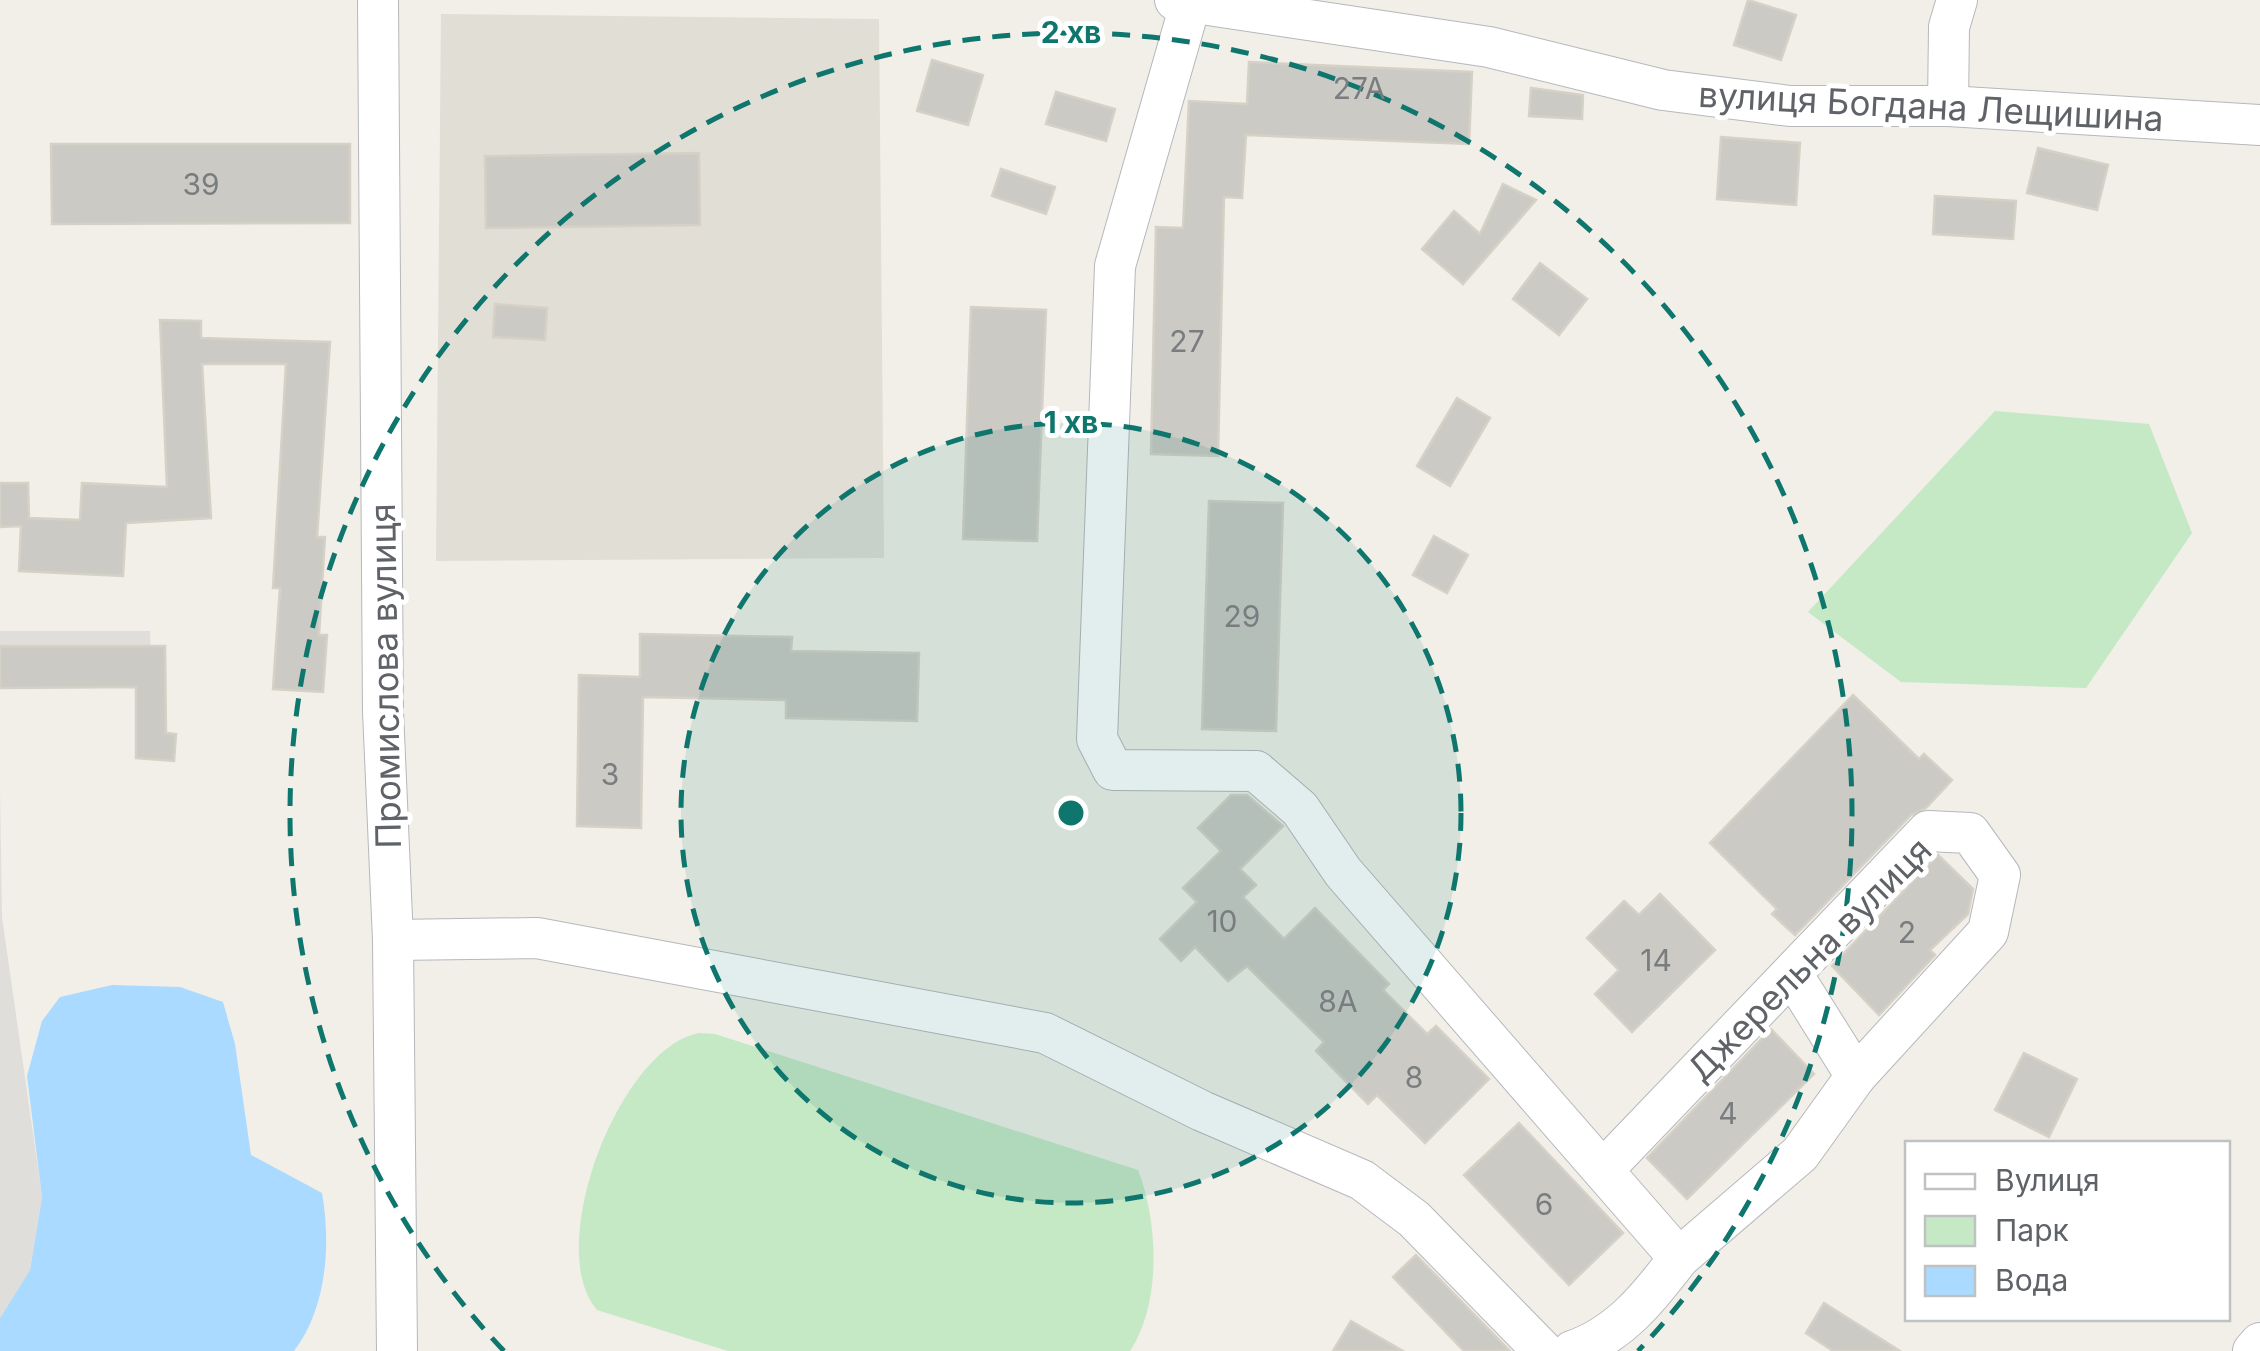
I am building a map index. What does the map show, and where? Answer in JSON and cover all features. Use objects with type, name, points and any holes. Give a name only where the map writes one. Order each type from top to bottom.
[{"type":"street","name":"Промислова вулиця","points":[[378,0],[383,711],[393,940],[398,1351]]},
{"type":"street","points":[[1948,106],[1949,27],[1957,0]]},
{"type":"street","points":[[1182,3],[1116,266],[1097,739],[1112,770],[1256,771],[1300,809],[1343,872],[1680,1258]]},
{"type":"street","name":"вулиця Богдана Лещишина","points":[[1182,3],[1490,47],[1662,90],[1790,106],[1948,106],[2260,126]]},
{"type":"street","name":"Джерельна вулиця","points":[[1572,1351],[1597,1343],[1646,1302],[1680,1258],[1800,1154],[1856,1076],[1988,932],[2000,875],[1970,833],[1928,831],[1602,1170]]},
{"type":"street","points":[[393,940],[537,938],[1045,1033],[1202,1110],[1362,1180],[1414,1220],[1542,1351]]},
{"type":"street","points":[[1792,974],[1856,1076]]},
{"type":"street","points":[[2254,1351],[2260,1342]]},
{"type":"shaded area","points":[[441,14],[879,19],[884,558],[436,561]]},
{"type":"shaded area","points":[[0,631],[150,631],[152,687],[0,685]]},
{"type":"shaded area","points":[[0,787],[2,917],[42,1196],[30,1270],[0,1318]]},
{"type":"green space","points":[[1995,411],[2149,424],[2192,533],[2086,688],[1901,682],[1808,612]]},
{"type":"green space","points":[[699,1033],[715,1034],[1138,1170],[1150,1213],[1154,1262],[1148,1310],[1130,1351],[728,1351],[597,1310],[583,1281],[579,1243],[584,1199],[598,1154],[617,1111],[642,1074],[669,1047]]},
{"type":"water","points":[[112,985],[180,987],[223,1002],[235,1044],[251,1155],[322,1193],[326,1233],[324,1275],[314,1315],[294,1351],[0,1351],[0,1318],[30,1270],[42,1197],[27,1076],[42,1021],[60,997]]},
{"type":"building","points":[[1748,0],[1796,15],[1781,60],[1734,45]]},
{"type":"building","points":[[932,60],[983,75],[968,125],[917,111]]},
{"type":"building","points":[[1249,62],[1472,72],[1469,144],[1246,135],[1242,198],[1224,197],[1218,456],[1151,454],[1156,227],[1183,228],[1189,101],[1247,104]]},
{"type":"building","points":[[1531,88],[1583,95],[1582,119],[1529,116]]},
{"type":"building","points":[[1056,92],[1115,109],[1106,141],[1046,124]]},
{"type":"building","points":[[1721,137],[1800,143],[1796,205],[1717,199]]},
{"type":"building","points":[[51,144],[350,144],[350,223],[52,224]]},
{"type":"building","points":[[2038,148],[2108,165],[2097,210],[2027,193]]},
{"type":"building","points":[[699,153],[700,225],[486,228],[485,156]]},
{"type":"building","points":[[1001,169],[1055,187],[1046,214],[992,196]]},
{"type":"building","points":[[1503,184],[1536,200],[1463,284],[1422,249],[1454,211],[1480,234]]},
{"type":"building","points":[[1935,196],[2016,201],[2013,239],[1933,234]]},
{"type":"building","points":[[1540,263],[1587,299],[1559,335],[1513,299]]},
{"type":"building","points":[[495,304],[547,308],[545,340],[493,337]]},
{"type":"building","points":[[971,307],[1046,310],[1037,541],[963,539]]},
{"type":"building","points":[[160,320],[201,321],[201,338],[330,342],[317,537],[325,537],[319,635],[327,635],[323,692],[273,689],[280,588],[273,588],[286,364],[202,364],[211,518],[126,523],[123,576],[19,571],[21,526],[0,527],[0,483],[28,483],[29,518],[80,520],[82,483],[167,487]]},
{"type":"building","points":[[1457,398],[1490,418],[1450,486],[1417,466]]},
{"type":"building","points":[[1209,501],[1283,503],[1276,731],[1202,729]]},
{"type":"building","points":[[1434,536],[1468,555],[1447,593],[1413,575]]},
{"type":"building","points":[[640,634],[792,637],[791,651],[919,653],[917,721],[786,718],[786,700],[643,697],[641,828],[577,826],[579,675],[640,677]]},
{"type":"building","points":[[0,646],[165,646],[166,733],[176,734],[174,761],[136,758],[136,687],[0,688]]},
{"type":"building","points":[[1853,695],[1919,759],[1924,754],[1952,780],[1926,808],[1911,815],[1795,935],[1772,914],[1777,909],[1710,843]]},
{"type":"building","points":[[1231,795],[1247,795],[1283,826],[1240,869],[1256,885],[1243,897],[1284,939],[1315,908],[1389,984],[1383,990],[1427,1034],[1436,1026],[1489,1079],[1425,1143],[1377,1095],[1368,1104],[1316,1051],[1324,1042],[1247,966],[1228,981],[1195,947],[1181,961],[1160,939],[1197,902],[1183,888],[1221,851],[1198,828]]},
{"type":"building","points":[[1938,855],[1973,889],[1968,914],[1930,950],[1935,955],[1879,1015],[1832,966]]},
{"type":"building","points":[[1660,894],[1715,950],[1632,1032],[1595,994],[1619,970],[1587,938],[1624,901],[1639,915]]},
{"type":"building","points":[[1771,1029],[1814,1074],[1687,1199],[1647,1158]]},
{"type":"building","points":[[2024,1053],[2077,1079],[2049,1137],[1995,1110]]},
{"type":"building","points":[[1519,1123],[1623,1233],[1569,1285],[1464,1175]]},
{"type":"building","points":[[1416,1255],[1510,1351],[1464,1351],[1393,1277]]},
{"type":"building","points":[[1824,1303],[1900,1351],[1833,1351],[1806,1333]]},
{"type":"building","points":[[1351,1321],[1403,1351],[1333,1351]]}]
